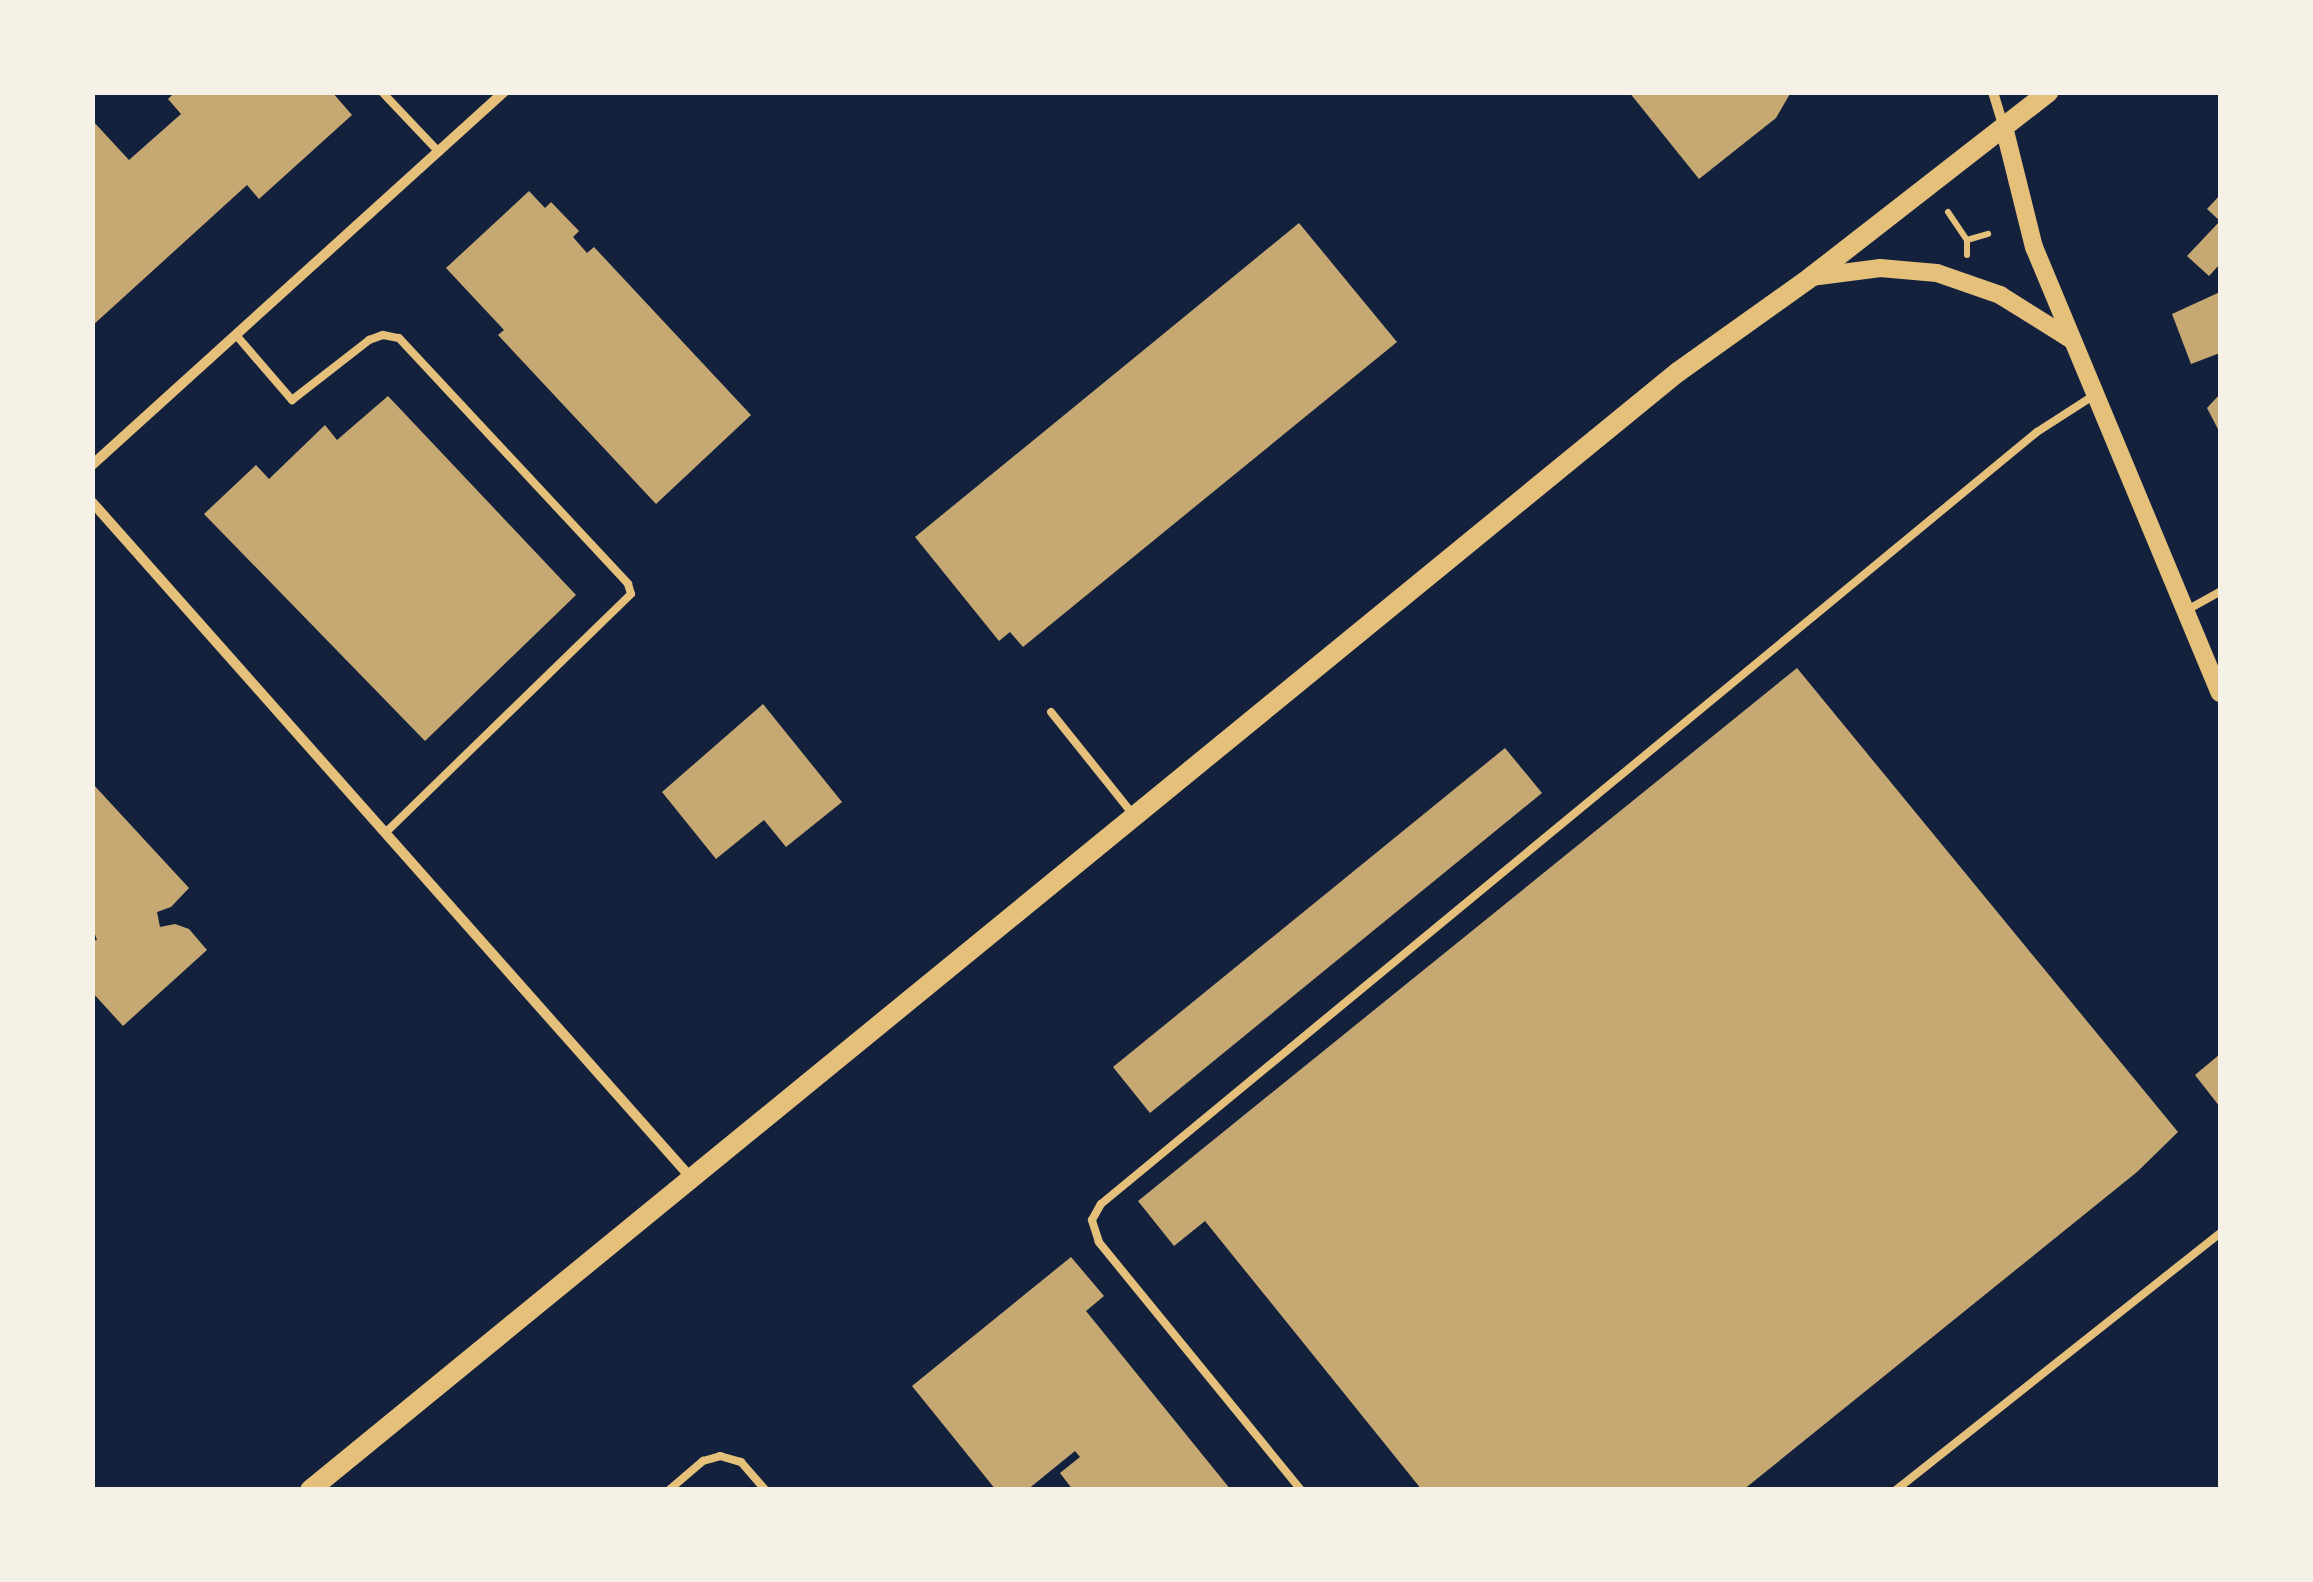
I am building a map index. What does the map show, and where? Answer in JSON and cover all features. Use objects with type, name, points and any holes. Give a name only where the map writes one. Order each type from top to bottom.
[{"type":"main road","points":[[310,1490],[1678,372],[1811,277],[2049,92]]},
{"type":"street","points":[[92,464],[504,92]]},
{"type":"street","points":[[1994,92],[2026,221],[2220,693]]},
{"type":"street","points":[[1811,277],[1880,268],[1952,277],[2026,308],[2074,342]]},
{"type":"street","points":[[92,502],[692,1179]]},
{"type":"lane","points":[[382,92],[439,152]]},
{"type":"lane","points":[[236,336],[292,400],[369,340],[383,335],[399,338],[628,584],[631,594],[386,832]]},
{"type":"lane","points":[[1301,1490],[1099,1242],[1092,1220],[1101,1204],[2024,442],[2096,394]]},
{"type":"lane","points":[[2188,610],[2220,592]]},
{"type":"lane","points":[[1051,712],[1135,816]]},
{"type":"lane","points":[[1896,1490],[2220,1233]]},
{"type":"lane","points":[[669,1490],[703,1461],[720,1456],[741,1462],[765,1490]]},
{"type":"path","points":[[1948,212],[1967,240],[1966,265]]},
{"type":"path","points":[[1967,240],[1988,234]]},
{"type":"building","points":[[175,92],[332,92],[352,115],[259,199],[247,185],[92,326],[92,120],[129,160],[181,114],[168,99]]},
{"type":"building","points":[[1629,92],[1791,92],[1776,118],[1699,179]]},
{"type":"building","points":[[529,191],[545,208],[551,202],[579,231],[573,237],[587,253],[594,247],[751,415],[656,504],[498,335],[504,330],[446,268]]},
{"type":"building","points":[[2220,195],[2220,221],[2207,209]]},
{"type":"building","points":[[2220,221],[2220,264],[2209,276],[2187,256]]},
{"type":"building","points":[[1299,223],[1397,342],[1023,647],[1010,632],[999,641],[915,537]]},
{"type":"building","points":[[2220,292],[2220,353],[2191,364],[2172,314]]},
{"type":"building","points":[[2220,394],[2220,433],[2207,408]]},
{"type":"building","points":[[388,396],[576,595],[425,741],[204,514],[256,465],[269,479],[325,425],[337,440]]},
{"type":"building","points":[[1797,668],[2178,1132],[2137,1172],[1743,1490],[1422,1490],[1205,1221],[1174,1246],[1138,1201]]},
{"type":"building","points":[[763,704],[842,802],[786,847],[764,820],[716,859],[662,792]]},
{"type":"building","points":[[1505,748],[1542,793],[1150,1113],[1113,1067]]},
{"type":"building","points":[[92,783],[189,888],[171,907],[157,912],[160,927],[175,924],[189,929],[207,950],[123,1026],[92,992],[92,941],[97,940],[92,926]]},
{"type":"building","points":[[2220,1054],[2220,1107],[2195,1075]]},
{"type":"building","points":[[1071,1257],[1104,1296],[1086,1311],[1231,1490],[1073,1490],[1060,1473],[1080,1457],[1075,1451],[1027,1490],[996,1490],[912,1386]]}]
